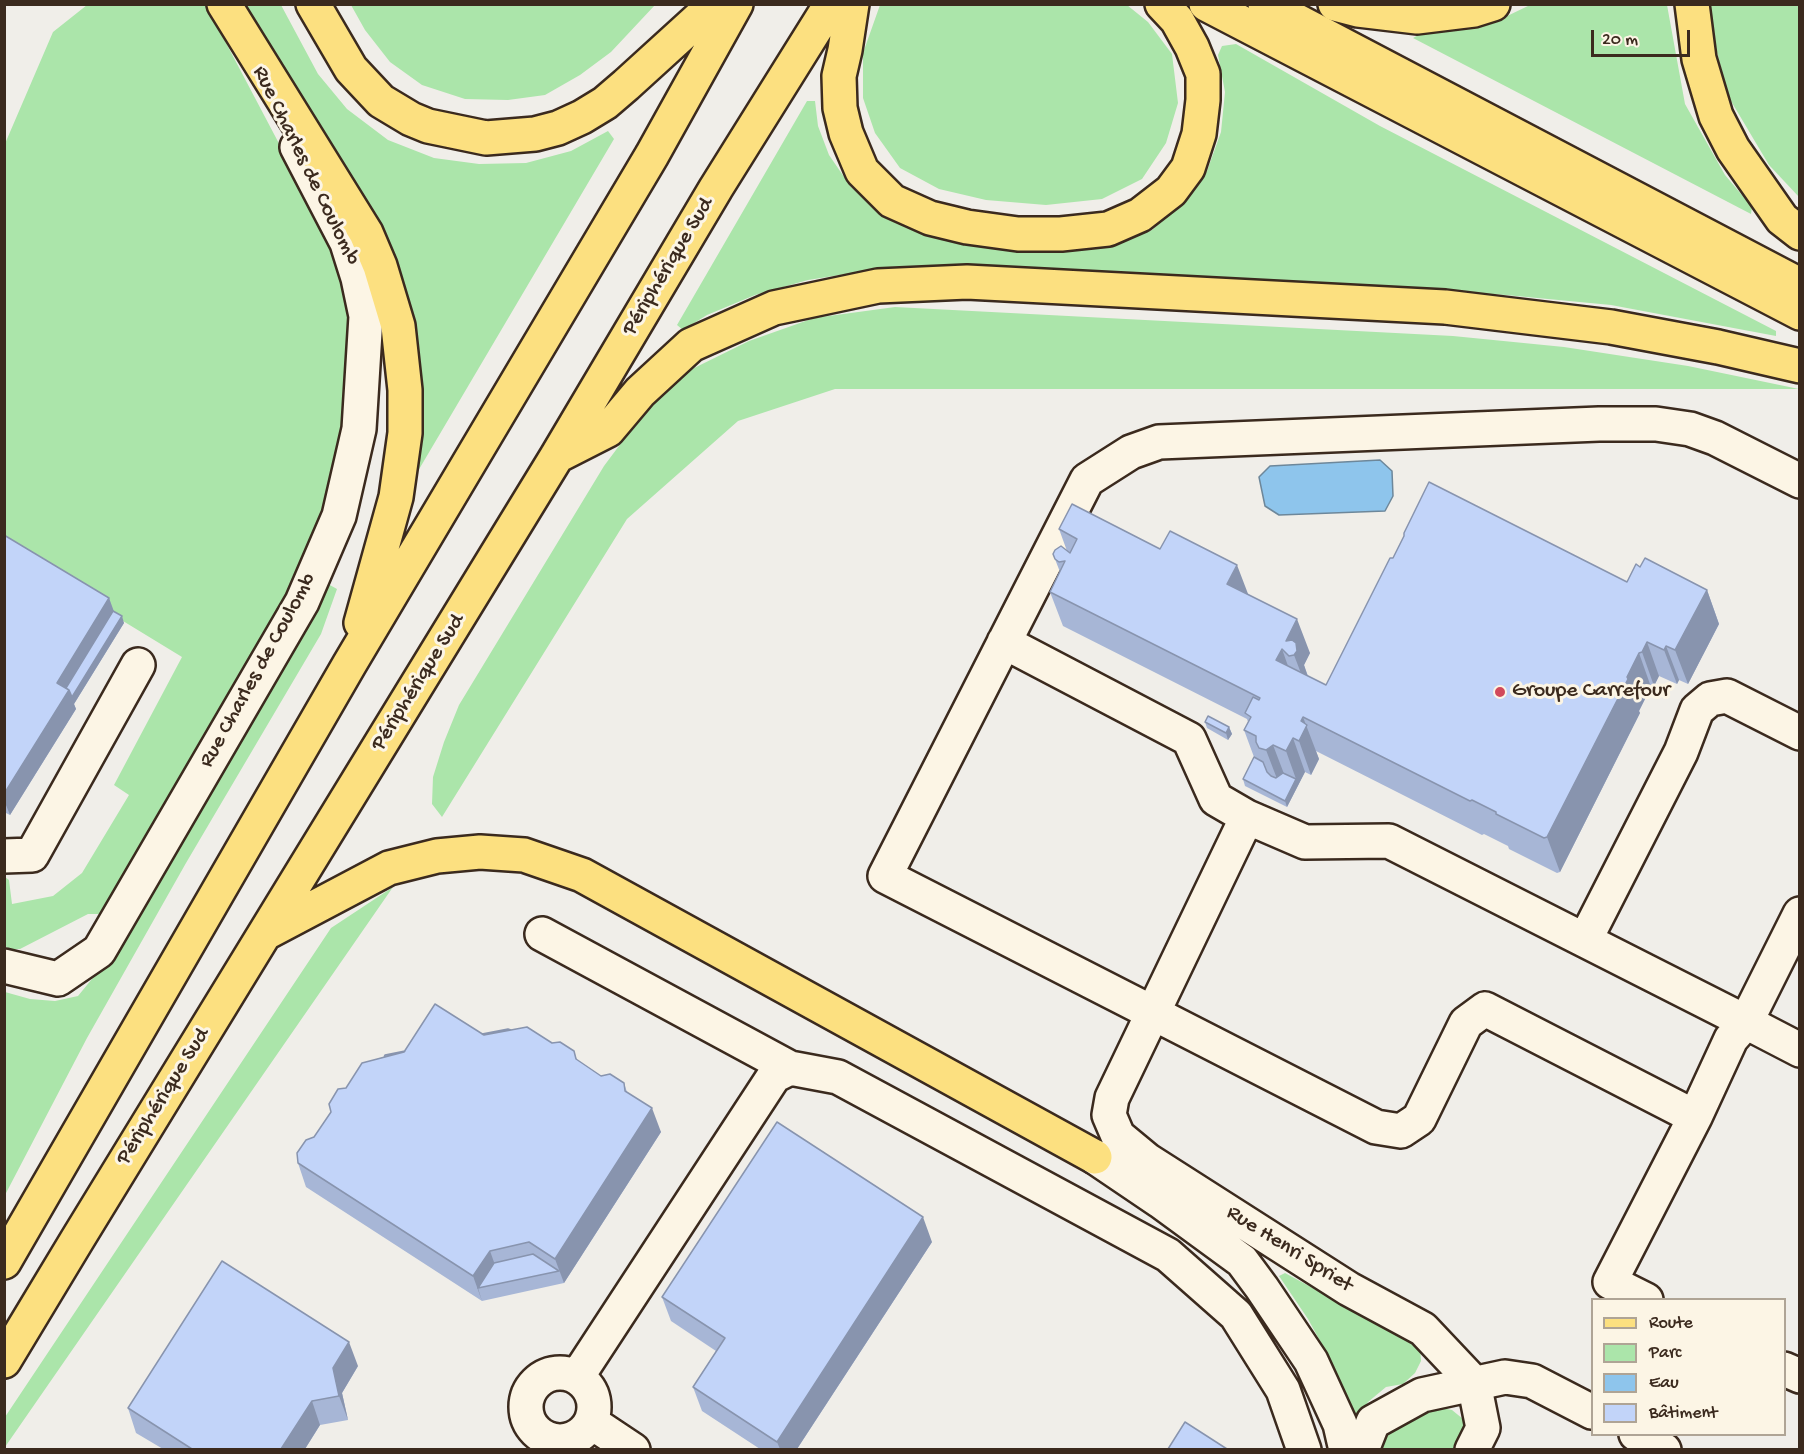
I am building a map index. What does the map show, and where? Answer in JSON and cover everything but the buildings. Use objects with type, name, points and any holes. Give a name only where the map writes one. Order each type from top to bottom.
[{"type":"main road","points":[[313,4],[333,42],[351,69],[381,101],[411,119],[428,126],[486,138],[535,134],[558,128],[582,117],[605,103],[714,4]]},
{"type":"main road","points":[[4,1262],[350,665],[652,155],[736,4]]},
{"type":"main road","name":"Périphérique Sud","points":[[4,1361],[557,456],[716,188],[831,4]]},
{"type":"main road","points":[[852,4],[839,76],[840,108],[846,133],[862,171],[892,201],[930,218],[967,227],[1018,234],[1061,234],[1108,229],[1140,215],[1171,191],[1188,168],[1199,134],[1203,74],[1192,47],[1177,20],[1162,4]]},
{"type":"main road","points":[[1206,4],[1800,313]]},
{"type":"main road","points":[[1265,4],[1800,285]]},
{"type":"main road","points":[[1335,4],[1358,10],[1417,17],[1474,10],[1493,4]]},
{"type":"main road","points":[[1692,4],[1699,60],[1716,116],[1733,149],[1782,219],[1800,233]]},
{"type":"main road","points":[[226,7],[366,233],[380,266],[398,326],[405,390],[405,433],[401,466],[393,513],[350,665]]},
{"type":"main road","points":[[557,456],[608,430],[640,392],[691,345],[774,308],[878,286],[967,282],[1445,307],[1611,327],[1718,346],[1800,366]]},
{"type":"main road","points":[[265,934],[388,868],[437,856],[480,852],[524,855],[582,875],[1095,1158]]},
{"type":"street","name":"Rue Charles de Coulomb","points":[[6,967],[58,979],[99,951],[302,602],[339,516],[359,429],[366,316],[358,278],[347,243],[226,7]]},
{"type":"street","points":[[1695,1117],[1485,1009],[1466,1023],[1419,1119],[1401,1131],[1376,1127],[885,876],[1087,480],[1131,452],[1159,442],[1599,424],[1656,424],[1690,429],[1715,438],[1800,481]]},
{"type":"street","points":[[1004,642],[1189,739],[1216,799],[1247,817],[1305,842],[1389,841],[1800,1050]]},
{"type":"street","points":[[4,856],[32,855],[138,665]]},
{"type":"street","points":[[1585,940],[1681,752],[1697,710],[1710,699],[1727,696],[1800,733]]},
{"type":"street","points":[[1154,1014],[1247,817]]},
{"type":"street","points":[[1644,1298],[1610,1282],[1695,1117],[1731,1039],[1746,1022],[1800,914]]},
{"type":"street","points":[[542,934],[790,1068],[838,1077],[1168,1255],[1236,1315],[1283,1390],[1304,1449]]},
{"type":"street","name":"Rue Henri Spriet","points":[[1154,1014],[1112,1098],[1109,1115],[1118,1136],[1147,1160],[1349,1289],[1423,1329],[1474,1383]]},
{"type":"street","points":[[577,1377],[774,1076],[790,1068]]},
{"type":"street","name":"Rue Henri Spriet","points":[[1095,1158],[1160,1201],[1242,1261],[1311,1361],[1340,1424],[1346,1449]]},
{"type":"street","points":[[1786,1369],[1800,1376]]},
{"type":"street","points":[[563,1372],[577,1377],[593,1397],[594,1410],[591,1422],[583,1432],[572,1439],[559,1441],[540,1435],[528,1420],[525,1407],[528,1393],[536,1381],[549,1374],[563,1372]]},
{"type":"street","points":[[1362,1449],[1372,1422],[1422,1395],[1505,1377],[1532,1381],[1591,1411]]},
{"type":"street","points":[[1472,1449],[1483,1428],[1474,1383]]},
{"type":"street","points":[[591,1422],[633,1449]]},
{"type":"street","points":[[1640,1436],[1664,1449]]},
{"type":"green space","points":[[87,5],[206,5],[333,246],[353,323],[352,417],[331,515],[289,596],[103,914],[88,914],[20,949],[10,949],[5,946],[5,877],[9,880],[12,904],[53,896],[82,873],[129,795],[114,785],[182,657],[5,549],[4,146],[53,32]]},
{"type":"green space","points":[[241,5],[281,5],[318,74],[347,109],[388,140],[434,158],[479,164],[526,163],[571,151],[608,131],[614,139],[418,471],[411,469],[419,383]]},
{"type":"green space","points":[[351,5],[655,5],[611,52],[580,75],[545,95],[508,100],[465,99],[422,85],[390,62],[365,30]]},
{"type":"green space","points":[[880,5],[1127,5],[1148,22],[1172,54],[1178,103],[1166,143],[1142,179],[1102,199],[1046,205],[986,200],[939,189],[900,168],[875,133],[863,98],[863,53]]},
{"type":"green space","points":[[1530,5],[1667,5],[1685,104],[1725,175],[1752,207],[1751,214],[1413,38],[1424,32],[1501,19]]},
{"type":"green space","points":[[1710,5],[1799,5],[1799,197],[1769,165],[1728,96],[1714,40]]},
{"type":"green space","points":[[1236,44],[1380,126],[1776,331],[1776,336],[1611,305],[1506,295],[1304,282],[950,265],[891,267],[808,280],[755,295],[707,315],[683,330],[677,325],[807,101],[815,101],[818,126],[829,155],[851,187],[882,212],[1117,242],[1152,230],[1185,201],[1207,171],[1221,132],[1225,92],[1218,55],[1222,46]]},
{"type":"green space","points":[[895,307],[1453,336],[1564,347],[1688,366],[1799,389],[835,389],[738,421],[627,519],[442,817],[432,804],[433,777],[459,705],[604,466],[648,407],[684,373],[749,341],[814,318]]},
{"type":"green space","points":[[328,584],[337,589],[321,634],[186,863],[87,1038],[5,1195],[5,992],[30,999],[55,1001],[78,996],[96,974],[306,616]]},
{"type":"green space","points":[[393,887],[5,1447],[5,1417],[331,928]]},
{"type":"green space","points":[[1285,1273],[1420,1346],[1421,1361],[1415,1373],[1403,1384],[1386,1387],[1368,1402],[1357,1419],[1352,1419],[1331,1361],[1308,1319],[1279,1276]]},
{"type":"green space","points":[[1432,1406],[1452,1410],[1463,1419],[1466,1434],[1464,1449],[1377,1450],[1379,1443],[1396,1423]]},
{"type":"water","points":[[1380,460],[1392,471],[1393,496],[1385,511],[1279,515],[1265,506],[1259,477],[1270,466]]},
{"type":"place","name":"Groupe Carrefour","points":[[1500,692]]}]
